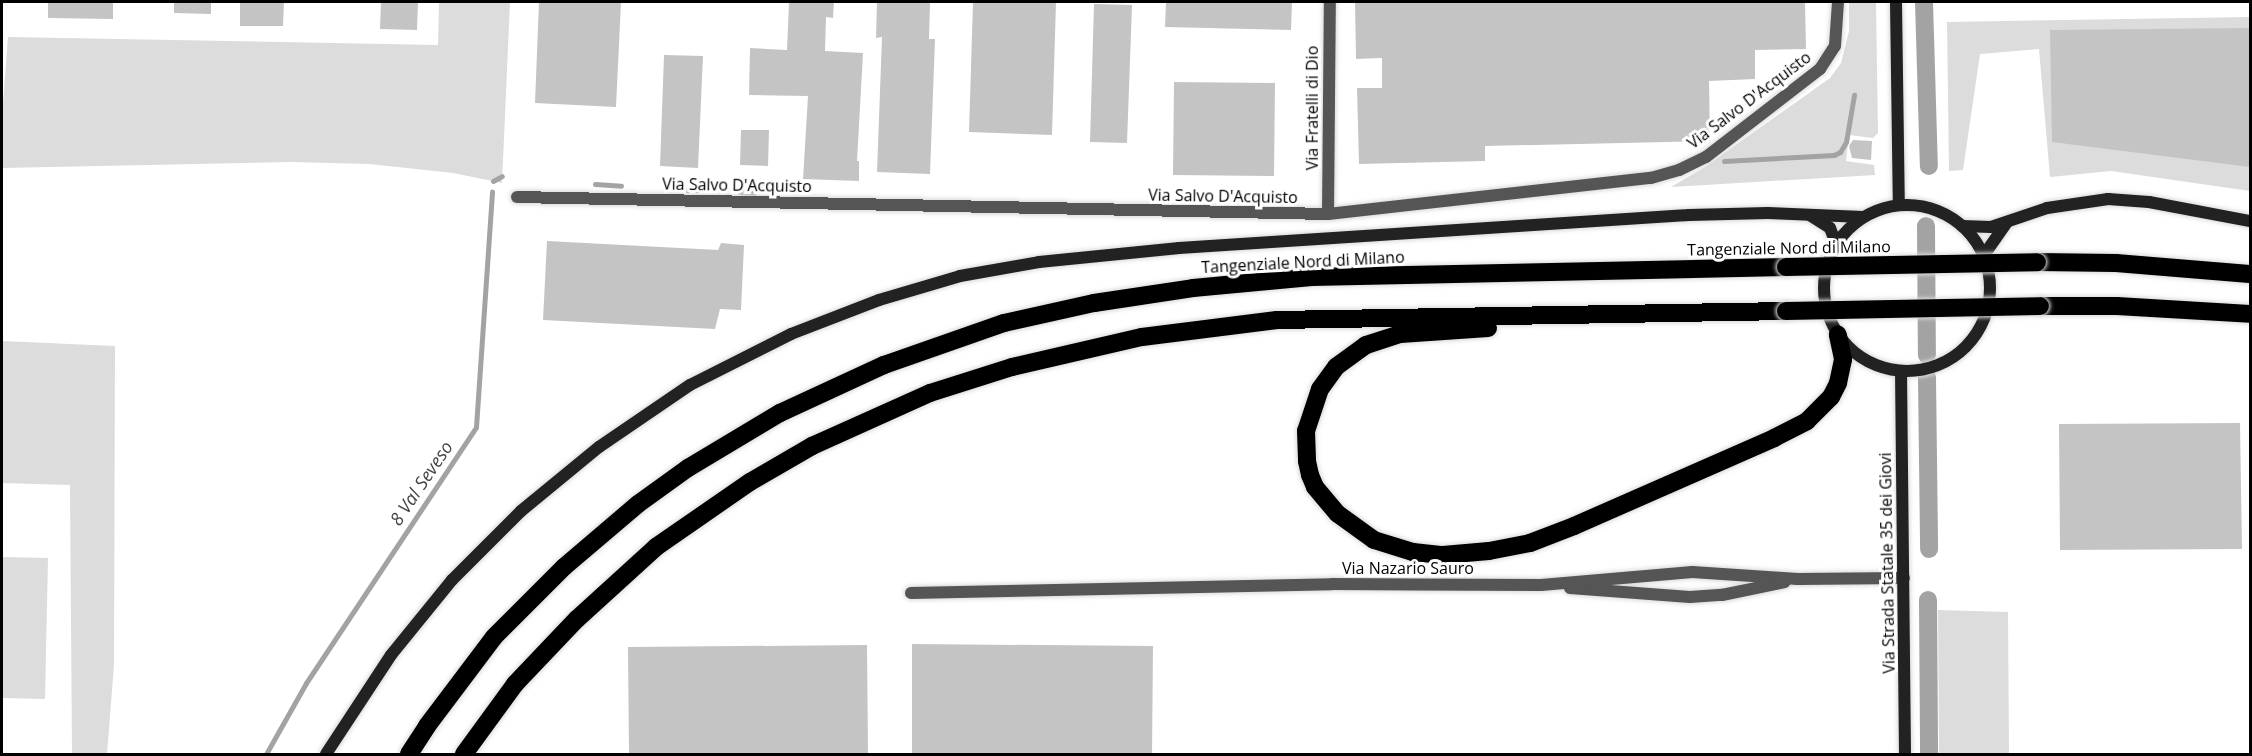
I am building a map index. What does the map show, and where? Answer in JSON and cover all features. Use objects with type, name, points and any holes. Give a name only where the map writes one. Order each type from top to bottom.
[{"type":"highway","name":"Tangenziale Nord di Milano","points":[[409,754],[427,726],[494,637],[564,567],[638,504],[688,468],[780,413],[895,361],[1004,323],[1094,303],[1193,288],[1311,277],[2037,262],[2127,263],[2250,274]]},
{"type":"highway","points":[[464,754],[515,684],[577,619],[656,547],[750,482],[812,446],[930,393],[1012,367],[1142,336],[1278,320],[2040,306],[2117,306],[2250,314]]},
{"type":"highway","points":[[1643,313],[1499,328],[1431,330],[1400,334],[1366,345],[1345,359],[1327,378],[1310,415],[1306,431],[1306,460],[1315,487],[1348,523],[1374,540],[1392,547],[1443,555],[1489,551],[1530,543],[1774,438],[1807,421],[1831,397],[1838,383],[1843,359],[1838,335]]},
{"type":"main road","points":[[1896,2],[1899,205]]},
{"type":"main road","points":[[1962,225],[1991,227],[2048,208],[2108,199],[2149,202],[2250,221]]},
{"type":"main road","points":[[1899,205],[1921,206],[1941,212],[1962,225],[1974,238],[1984,255],[1991,281],[1989,305],[1981,327],[1968,346],[1948,361],[1926,369],[1901,371],[1877,366],[1855,353],[1838,335],[1827,312],[1824,289],[1827,266],[1836,244],[1848,229],[1863,217],[1881,209],[1899,205]]},
{"type":"main road","points":[[326,754],[391,655],[452,580],[521,511],[598,447],[690,386],[791,334],[879,300],[960,276],[1039,262],[1179,248],[1689,215],[1804,214],[1863,217]]},
{"type":"main road","points":[[1804,214],[1816,218],[1830,228],[1836,244]]},
{"type":"main road","points":[[1984,255],[2006,223]]},
{"type":"main road","name":"Via Strada Statale 35 dei Giovi","points":[[1901,371],[1905,578],[1905,754]]},
{"type":"street","name":"Via Fratelli di Dio","points":[[1328,214],[1329,2]]},
{"type":"street","name":"Via Salvo D'Acquisto","points":[[517,197],[1328,214],[1651,178],[1679,170],[1706,157],[1820,69],[1835,46],[1838,2]]},
{"type":"street","name":"Via Nazario Sauro","points":[[911,592],[1332,584],[1540,585],[1692,572],[1798,579],[1905,578]]},
{"type":"street","points":[[1540,585],[1690,597],[1722,595],[1798,579]]},
{"type":"shaded area","points":[[439,2],[510,2],[502,183],[453,173],[369,164],[291,162],[2,168],[2,117],[8,37],[438,45]]},
{"type":"shaded area","points":[[1849,2],[1876,2],[1878,133],[1873,138],[1849,135],[1846,161],[1874,165],[1875,175],[1671,187],[1705,167],[1830,78],[1841,63],[1849,31]]},
{"type":"shaded area","points":[[2250,17],[2250,191],[2111,171],[2050,177],[2039,49],[1980,54],[1963,170],[1949,171],[1947,22]]},
{"type":"shaded area","points":[[2,341],[115,346],[114,665],[107,754],[72,754],[70,485],[2,483]]},
{"type":"shaded area","points":[[2,557],[48,558],[45,699],[2,698]]},
{"type":"shaded area","points":[[1938,610],[2008,612],[2009,754],[1939,754]]},
{"type":"building","points":[[48,2],[113,2],[113,19],[48,18]]},
{"type":"building","points":[[174,2],[211,2],[211,14],[174,13]]},
{"type":"building","points":[[240,2],[284,2],[283,26],[240,26]]},
{"type":"building","points":[[381,2],[418,2],[417,30],[380,29]]},
{"type":"building","points":[[539,2],[621,2],[616,107],[535,103]]},
{"type":"building","points":[[789,2],[834,2],[833,18],[826,17],[825,51],[863,53],[857,161],[859,161],[859,181],[803,179],[808,96],[749,95],[750,48],[787,50]]},
{"type":"building","points":[[877,2],[930,2],[929,39],[935,39],[930,174],[877,172],[882,37],[876,38]]},
{"type":"building","points":[[973,2],[1056,2],[1052,135],[969,132]]},
{"type":"building","points":[[1166,2],[1292,2],[1291,30],[1165,27]]},
{"type":"building","points":[[1355,2],[1805,2],[1806,49],[1755,50],[1755,79],[1709,81],[1710,141],[1485,146],[1485,161],[1359,164],[1357,88],[1382,88],[1382,58],[1356,59]]},
{"type":"building","points":[[1094,4],[1132,5],[1127,143],[1090,142]]},
{"type":"building","points":[[2250,28],[2250,167],[2052,142],[2050,30]]},
{"type":"building","points":[[664,55],[703,56],[698,168],[660,166]]},
{"type":"building","points":[[1174,82],[1275,83],[1274,176],[1173,175]]},
{"type":"building","points":[[741,130],[769,130],[768,166],[740,165]]},
{"type":"building","points":[[1853,140],[1872,141],[1871,160],[1852,158],[1849,146]]},
{"type":"building","points":[[547,241],[718,250],[721,243],[744,245],[741,310],[720,309],[715,329],[543,320]]},
{"type":"building","points":[[2240,423],[2242,549],[2060,550],[2059,424]]},
{"type":"building","points":[[912,644],[1153,646],[1152,754],[912,754]]},
{"type":"building","points":[[867,645],[868,754],[629,754],[628,647]]},
{"type":"waterway","points":[[1924,2],[1929,166]]},
{"type":"waterway","name":"8 Val Seveso","points":[[1724,161],[1834,155],[1840,152],[1846,142],[1854,95]]},
{"type":"waterway","name":"8 Val Seveso","points":[[493,181],[502,176]]},
{"type":"waterway","name":"8 Val Seveso","points":[[595,184],[621,186]]},
{"type":"waterway","name":"8 Val Seveso","points":[[670,190],[698,190]]},
{"type":"waterway","name":"8 Val Seveso","points":[[266,754],[306,683],[476,427],[492,192]]},
{"type":"waterway","name":"8 Val Seveso","points":[[740,192],[754,193]]},
{"type":"waterway","points":[[1926,226],[1927,355]]},
{"type":"waterway","points":[[1927,377],[1929,549]]},
{"type":"waterway","points":[[1928,600],[1929,754]]}]
